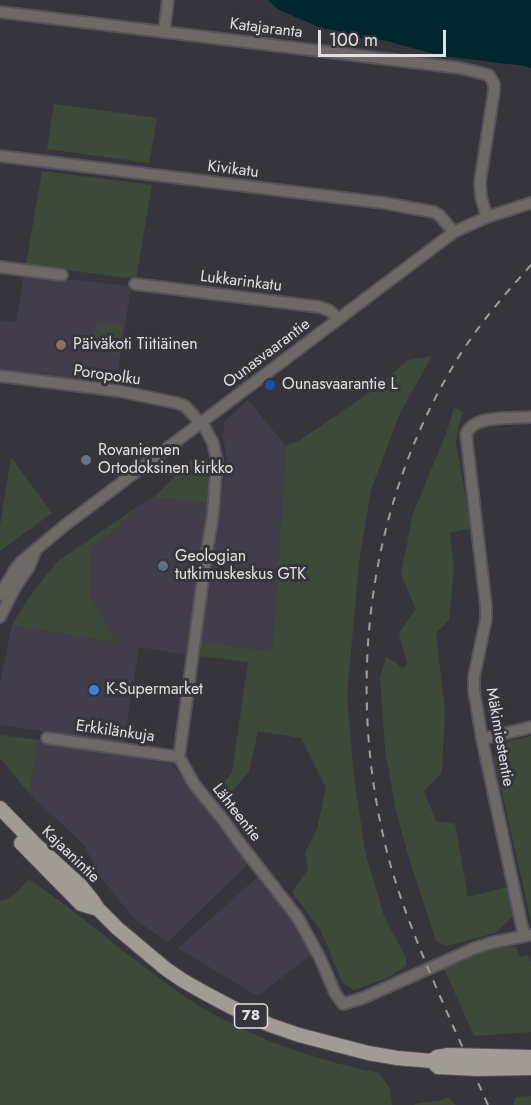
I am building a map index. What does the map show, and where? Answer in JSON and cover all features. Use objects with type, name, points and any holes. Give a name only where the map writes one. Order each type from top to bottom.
[{"type":"main road","name":"Kajaanintie","points":[[0,808],[81,886],[98,909]]},
{"type":"main road","name":"Kajaanintie","points":[[0,821],[81,904],[98,909]]},
{"type":"main road","name":"78","points":[[98,909],[117,928],[182,980],[202,993],[270,1025],[329,1044],[397,1058],[432,1061],[448,1055],[531,1057]]},
{"type":"main road","name":"78","points":[[432,1061],[438,1067],[531,1068]]},
{"type":"street","points":[[164,32],[168,0]]},
{"type":"street","name":"Katajaranta","points":[[0,12],[460,68],[489,75],[494,84],[494,91],[480,182],[481,197],[487,217]]},
{"type":"street","name":"Kivikatu","points":[[0,156],[384,203],[434,212],[454,232]]},
{"type":"street","name":"Ounasvaarantie","points":[[0,595],[21,562],[63,526],[454,232],[471,223],[531,203]]},
{"type":"street","points":[[0,267],[62,275]]},
{"type":"street","name":"Lukkarinkatu","points":[[135,284],[320,307],[330,310],[339,319]]},
{"type":"street","name":"Poropolku","points":[[0,376],[120,392],[177,403],[184,406],[201,423]]},
{"type":"street","name":"Mäkimiestentie","points":[[528,936],[482,739],[474,690],[474,677],[486,619],[486,606],[466,434],[467,430],[482,420],[531,417]]},
{"type":"street","points":[[179,757],[213,514],[217,460],[210,435],[201,423]]},
{"type":"street","name":"Ounasvaarantie","points":[[0,617],[29,567],[35,552]]},
{"type":"street","points":[[482,739],[531,727]]},
{"type":"street","name":"Erkkilänkuja","points":[[47,738],[179,757]]},
{"type":"street","name":"Lähteentie","points":[[179,757],[194,784],[298,918],[320,958],[335,993],[343,1004],[363,998],[475,948],[528,936]]},
{"type":"shaded area","name":"Päiväkoti Tiitiäinen","points":[[24,275],[131,286],[116,385],[0,369],[0,320],[16,322]]},
{"type":"shaded area","points":[[248,400],[286,446],[272,651],[201,642],[227,460],[223,436],[224,422]]},
{"type":"shaded area","points":[[154,497],[208,503],[186,655],[139,647],[124,742],[0,725],[0,684],[12,625],[116,643],[90,595],[90,547],[113,532],[140,505]]},
{"type":"shaded area","points":[[39,740],[171,764],[251,861],[168,942],[134,919],[97,872],[85,846],[29,793]]},
{"type":"shaded area","points":[[260,875],[298,930],[311,955],[257,996],[178,948]]},
{"type":"green space","points":[[54,104],[157,118],[149,163],[47,149]]},
{"type":"green space","points":[[42,171],[152,185],[136,279],[26,265]]},
{"type":"green space","points":[[96,323],[123,326],[119,354],[101,352],[93,343]]},
{"type":"green space","points":[[432,356],[400,413],[371,490],[359,562],[347,697],[354,777],[365,851],[384,916],[406,958],[406,966],[385,979],[354,990],[343,983],[320,929],[292,892],[308,869],[305,853],[317,829],[326,788],[301,738],[258,731],[249,772],[221,804],[215,793],[232,773],[248,662],[200,656],[201,642],[272,651],[286,446],[300,440],[369,393],[408,360]]},
{"type":"green space","points":[[454,408],[463,412],[456,443],[471,528],[450,533],[454,569],[449,620],[436,633],[445,710],[442,772],[424,791],[436,821],[455,824],[468,897],[507,887],[513,916],[495,933],[447,946],[436,941],[407,852],[395,806],[385,750],[380,678],[386,657],[403,669],[407,664],[399,633],[416,609],[401,574],[413,514]]},
{"type":"green space","points":[[11,457],[52,513],[0,551],[0,526]]},
{"type":"green space","points":[[191,460],[208,461],[208,503],[154,497]]},
{"type":"green space","points":[[140,505],[113,532],[90,548],[90,595],[117,643],[12,625],[34,590],[58,561]]},
{"type":"green space","points":[[0,735],[39,740],[29,793],[0,758]]},
{"type":"green space","points":[[531,736],[531,921],[494,757],[504,744]]},
{"type":"green space","points":[[28,879],[174,989],[222,1019],[298,1051],[379,1073],[389,1087],[392,1105],[0,1105],[0,901],[19,890]]},
{"type":"green space","points":[[516,947],[520,957],[528,955],[531,963],[531,1032],[474,1036],[443,966],[497,948]]},
{"type":"green space","points":[[531,1096],[531,1105],[514,1105],[513,1103],[516,1097]]},
{"type":"green space","points":[[448,1097],[456,1105],[413,1105],[440,1100]]},
{"type":"water","points":[[268,0],[531,0],[531,68],[442,56],[383,40],[363,39],[319,27],[279,10]]},
{"type":"railway","points":[[488,1105],[418,942],[388,856],[375,793],[368,729],[367,664],[372,600],[384,537],[402,475],[427,415],[458,358],[483,321],[531,265]]},
{"type":"place","name":"Päiväkoti Tiitiäinen","points":[[61,345]]},
{"type":"place","name":"Ounasvaarantie L","points":[[270,385]]},
{"type":"place","name":"Rovaniemen Ortodoksinen kirkko","points":[[86,460]]},
{"type":"place","name":"Geologian tutkimuskeskus GTK","points":[[163,566]]},
{"type":"place","name":"K-Supermarket","points":[[94,690]]}]
